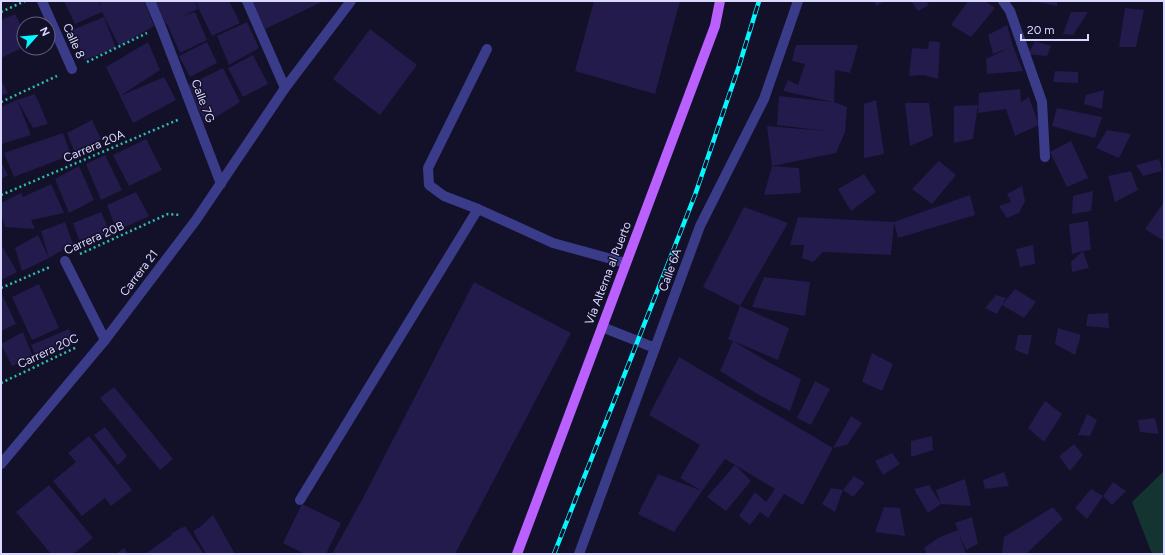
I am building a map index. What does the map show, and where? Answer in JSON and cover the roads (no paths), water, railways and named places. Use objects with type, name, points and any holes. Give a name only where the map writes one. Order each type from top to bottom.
[{"type":"main road","name":"Vía Alterna al Puerto","points":[[517,554],[715,26],[720,1]]},
{"type":"street","name":"Calle 8","points":[[42,1],[72,69]]},
{"type":"street","name":"Calle 7G","points":[[150,1],[221,184]]},
{"type":"street","points":[[246,1],[285,88]]},
{"type":"street","name":"Carrera 21","points":[[1,464],[196,220],[285,88],[351,1]]},
{"type":"street","name":"Calle 6A","points":[[581,553],[654,348],[700,226],[764,99],[798,1]]},
{"type":"street","points":[[1003,1],[1010,11],[1042,102],[1045,157]]},
{"type":"street","points":[[487,49],[428,168],[430,185],[444,196],[478,209],[553,243],[626,263]]},
{"type":"street","points":[[300,500],[478,209]]},
{"type":"street","points":[[65,261],[104,337]]},
{"type":"street","points":[[602,327],[654,348]]},
{"type":"railway","points":[[554,554],[695,195],[739,66],[759,1]]}]
